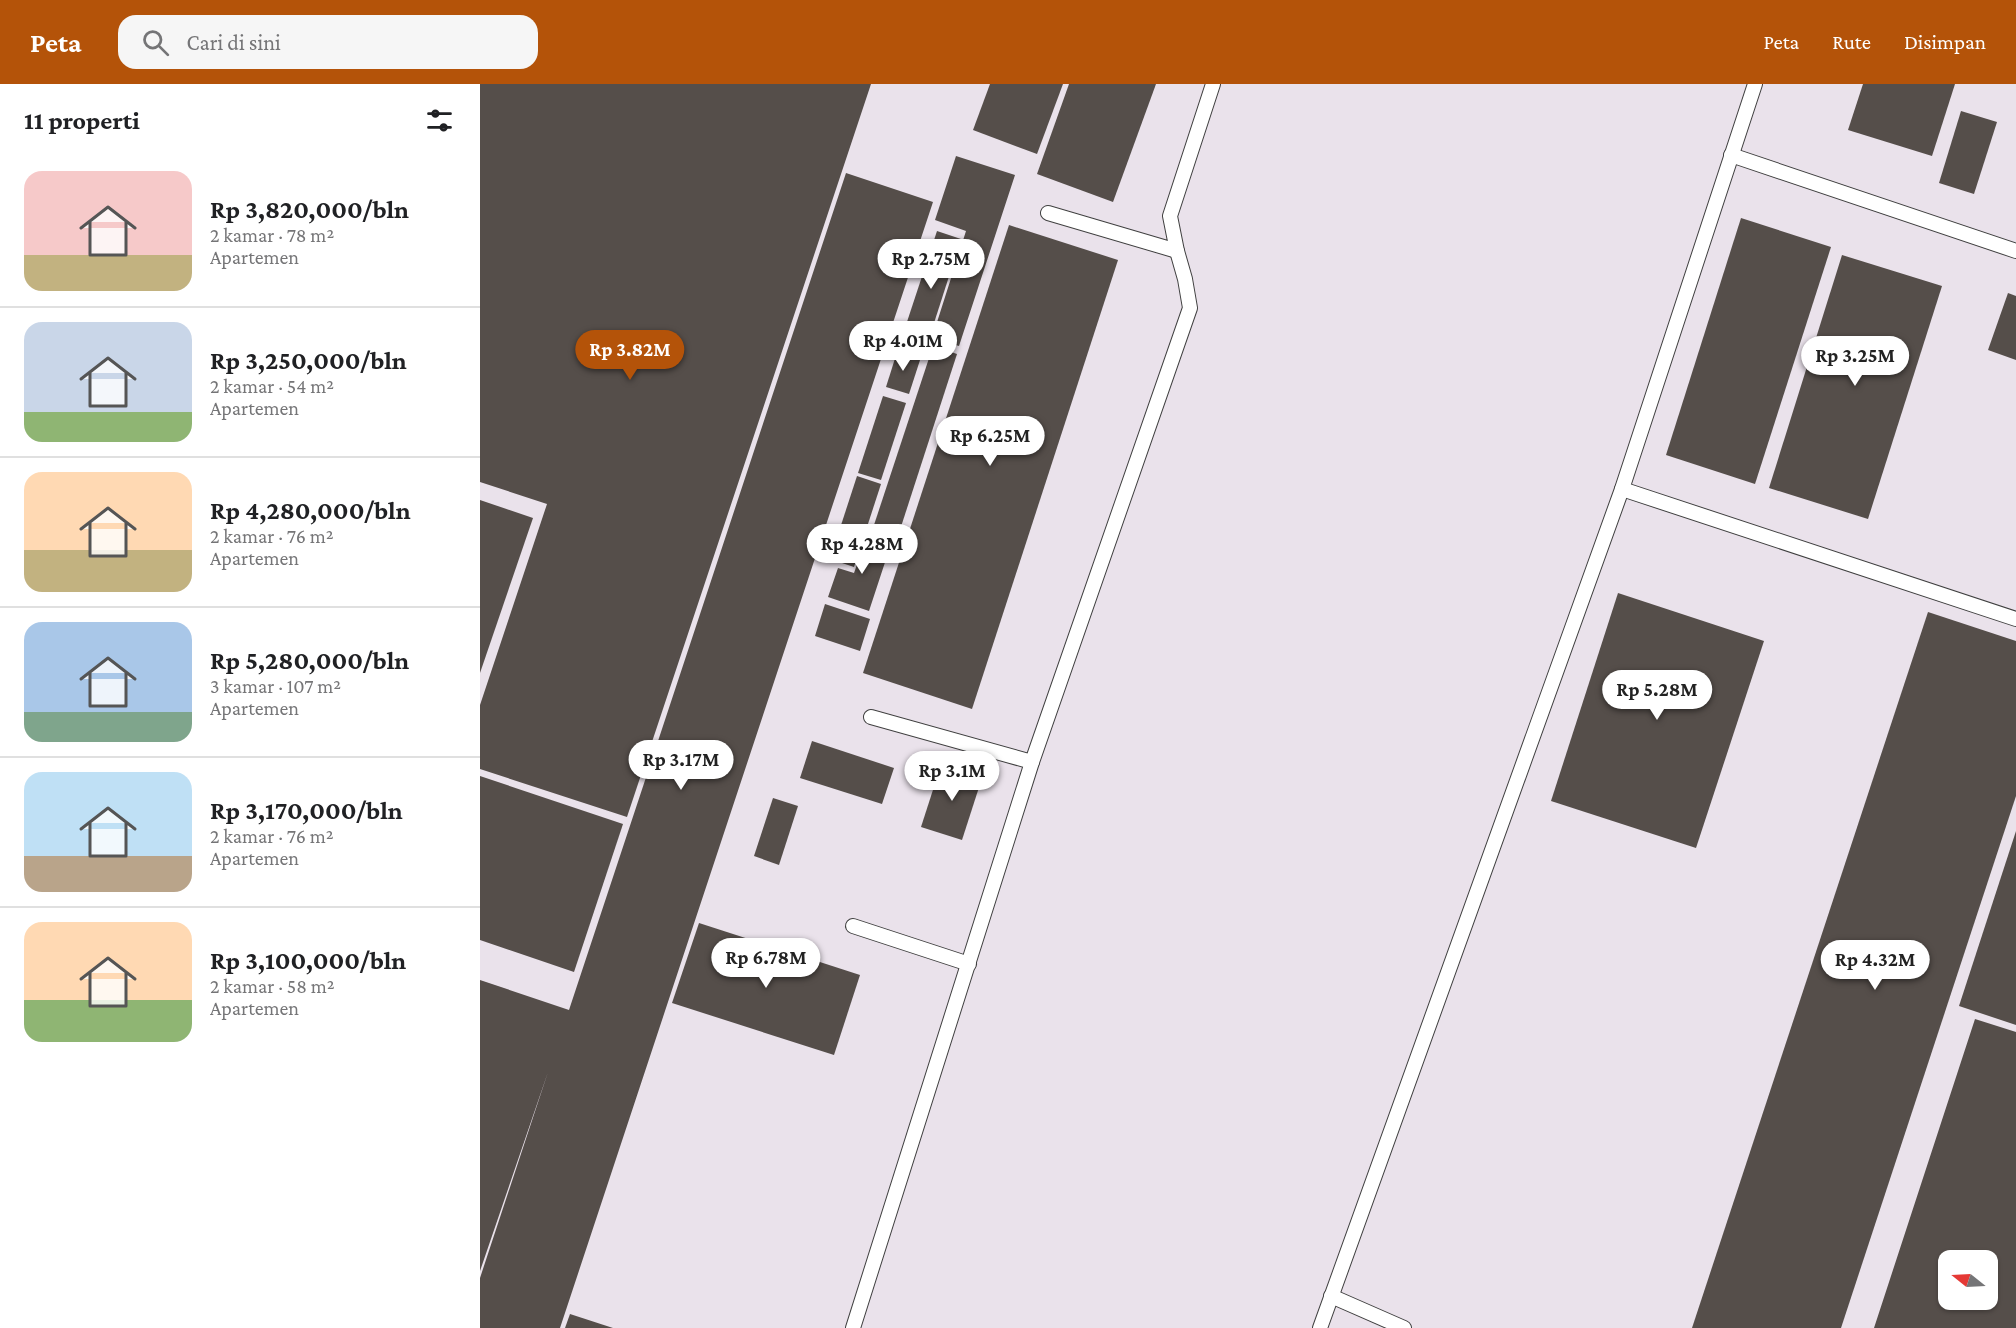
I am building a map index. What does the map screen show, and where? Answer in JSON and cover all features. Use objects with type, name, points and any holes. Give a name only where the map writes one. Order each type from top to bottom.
[{"type":"lane","points":[[854,1328],[1032,762],[1190,308],[1170,216],[1213,84]]},
{"type":"lane","points":[[1320,1328],[1622,489],[1755,84]]},
{"type":"lane","points":[[1731,155],[2016,251]]},
{"type":"lane","points":[[1048,213],[1177,251]]},
{"type":"lane","points":[[1622,489],[2016,619]]},
{"type":"lane","points":[[871,717],[1032,762]]},
{"type":"lane","points":[[853,926],[969,964]]},
{"type":"lane","points":[[1331,1296],[1404,1328]]},
{"type":"shaded area","points":[[480,84],[2016,84],[2016,1328],[480,1328]]},
{"type":"building","points":[[480,84],[871,84],[627,817],[480,769],[480,705],[547,504],[480,482]]},
{"type":"building","points":[[990,84],[1063,84],[1037,154],[973,130]]},
{"type":"building","points":[[1069,84],[1156,84],[1113,202],[1037,174]]},
{"type":"building","points":[[1863,84],[1955,84],[1932,156],[1848,130]]},
{"type":"building","points":[[1961,111],[1997,122],[1974,194],[1939,183]]},
{"type":"building","points":[[956,156],[1015,175],[959,346],[932,338],[966,231],[935,220]]},
{"type":"building","points":[[846,173],[933,202],[560,1328],[480,1328],[480,1278],[548,1072],[480,1271],[480,980],[569,1010]]},
{"type":"building","points":[[1741,218],[1831,247],[1755,484],[1666,455]]},
{"type":"building","points":[[1009,225],[1118,260],[972,709],[863,673]]},
{"type":"building","points":[[937,231],[961,239],[926,348],[901,340]]},
{"type":"building","points":[[1842,255],[1942,286],[1868,519],[1769,488]]},
{"type":"building","points":[[2008,293],[2016,296],[2016,360],[1988,350]]},
{"type":"building","points":[[933,346],[957,354],[898,536],[873,528]]},
{"type":"building","points":[[898,349],[921,357],[909,394],[886,387]]},
{"type":"building","points":[[883,396],[906,403],[881,480],[858,473]]},
{"type":"building","points":[[857,476],[881,484],[854,567],[830,559]]},
{"type":"building","points":[[480,500],[533,518],[480,673]]},
{"type":"building","points":[[868,533],[892,541],[869,611],[828,597],[838,568],[854,573]]},
{"type":"building","points":[[1618,593],[1764,641],[1696,848],[1551,801]]},
{"type":"building","points":[[825,604],[870,619],[860,651],[815,636]]},
{"type":"building","points":[[1928,612],[2016,641],[2016,796],[1841,1328],[1692,1328]]},
{"type":"building","points":[[812,741],[894,768],[882,804],[800,778]]},
{"type":"building","points":[[941,765],[982,778],[962,840],[921,827]]},
{"type":"building","points":[[480,776],[623,824],[574,972],[480,940]]},
{"type":"building","points":[[773,798],[798,806],[779,865],[754,856]]},
{"type":"building","points":[[2016,831],[2016,1025],[1959,1006]]},
{"type":"building","points":[[699,923],[860,975],[834,1055],[672,1003]]},
{"type":"building","points":[[1975,1019],[2016,1032],[2016,1328],[1874,1328]]},
{"type":"building","points":[[570,1314],[613,1328],[565,1328]]}]
